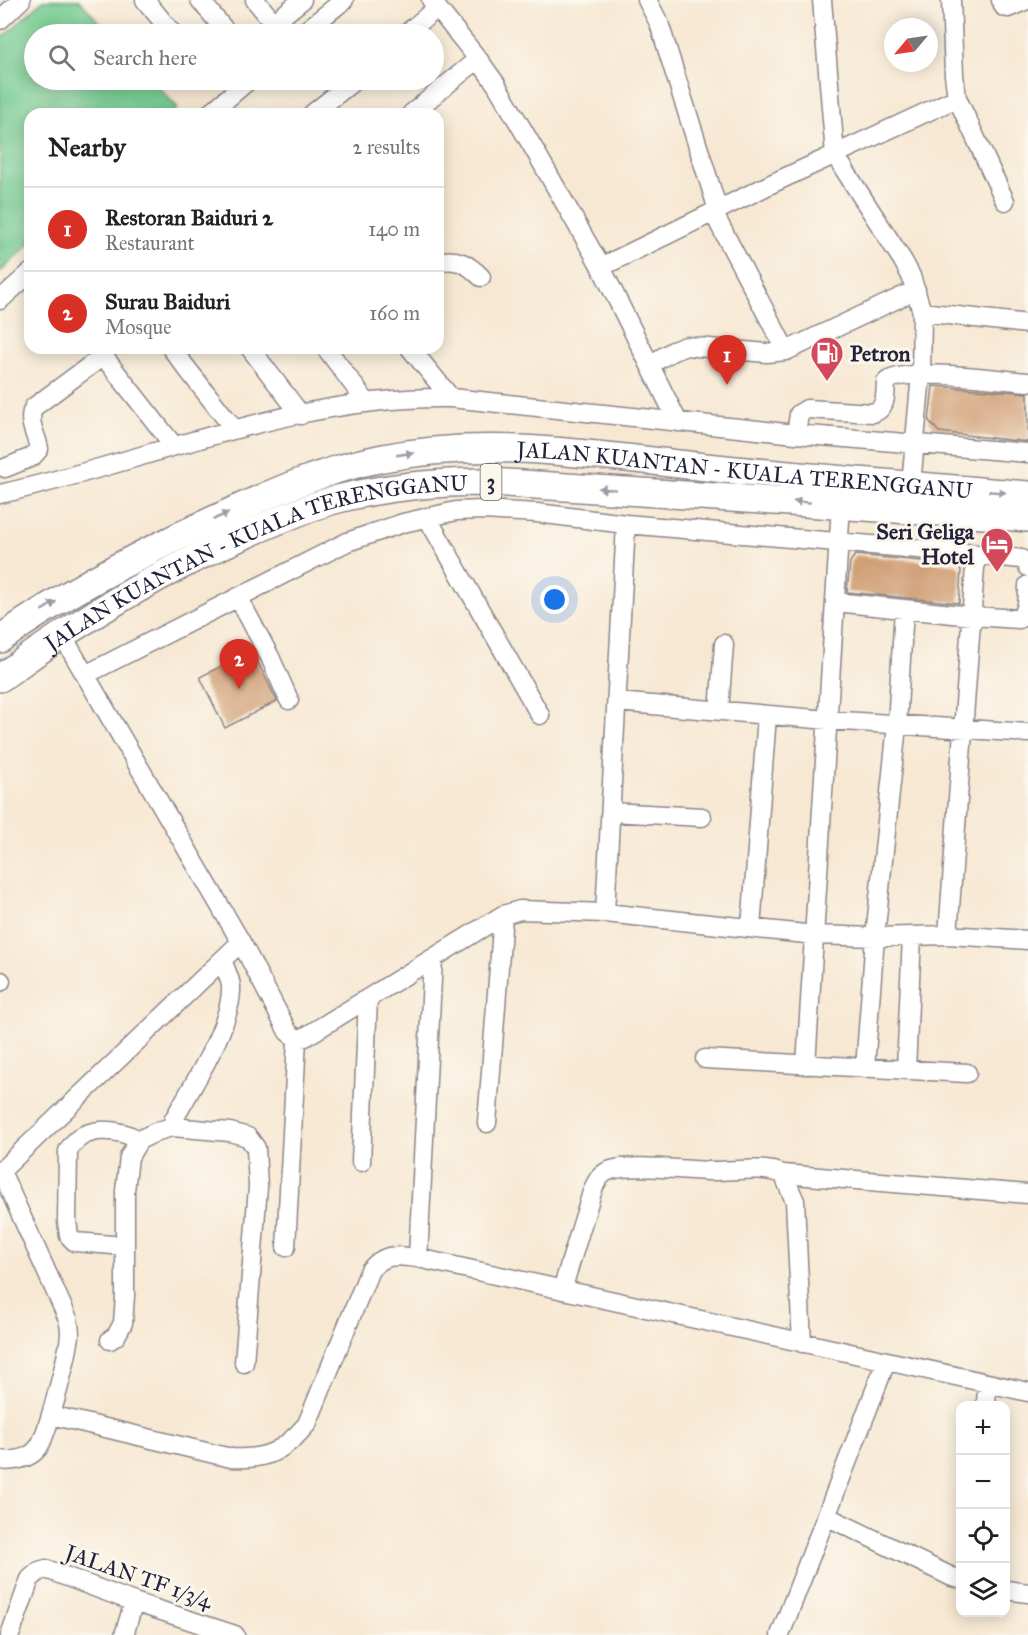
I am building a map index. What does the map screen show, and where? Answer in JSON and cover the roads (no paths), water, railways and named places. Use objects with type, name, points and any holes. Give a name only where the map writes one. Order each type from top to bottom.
[{"type":"highway","name":"JALAN KUANTAN - KUALA TERENGGANU","points":[[0,639],[69,594],[160,544],[270,493],[328,472],[384,457],[459,448],[498,448],[909,498],[1028,518]]},
{"type":"highway","name":"JALAN KUANTAN - KUALA TERENGGANU","points":[[0,678],[62,635],[114,603],[244,535],[315,505],[361,493],[425,484],[492,482],[841,505],[909,498],[1028,495]]},
{"type":"street","points":[[0,20],[21,0]]},
{"type":"street","points":[[145,0],[165,24]]},
{"type":"street","points":[[200,0],[220,24]]},
{"type":"street","points":[[255,0],[268,24]]},
{"type":"street","points":[[279,24],[302,0]]},
{"type":"street","points":[[314,24],[344,0]]},
{"type":"street","points":[[647,0],[659,23],[716,211],[786,351]]},
{"type":"street","points":[[822,0],[835,155],[903,261],[916,290],[922,312],[921,374],[909,498]]},
{"type":"street","points":[[951,0],[957,98],[1005,201]]},
{"type":"street","points":[[1001,0],[1004,7],[1008,8],[1027,0]]},
{"type":"street","points":[[415,24],[434,4],[496,84],[601,267],[678,422]]},
{"type":"street","points":[[444,87],[478,59]]},
{"type":"street","points":[[218,108],[238,90]]},
{"type":"street","points":[[327,108],[345,90]]},
{"type":"street","points":[[418,108],[440,90]]},
{"type":"street","points":[[601,267],[957,98]]},
{"type":"street","points":[[444,261],[463,262],[481,277]]},
{"type":"street","points":[[0,300],[24,278]]},
{"type":"street","points":[[651,364],[686,346],[767,353],[786,351],[916,290]]},
{"type":"street","points":[[922,312],[1028,324]]},
{"type":"street","points":[[25,488],[3,466],[32,457],[39,449],[31,420],[34,407],[98,354]]},
{"type":"street","points":[[102,354],[174,446]]},
{"type":"street","points":[[176,354],[234,429]]},
{"type":"street","points":[[255,354],[301,415]]},
{"type":"street","points":[[330,354],[367,403]]},
{"type":"street","points":[[415,354],[451,398]]},
{"type":"street","points":[[796,434],[799,414],[807,409],[873,413],[878,411],[884,403],[886,382],[894,376],[921,374],[1028,382]]},
{"type":"street","points":[[0,494],[234,429],[367,403],[422,398],[451,398],[796,434],[1028,453]]},
{"type":"street","points":[[806,1065],[841,505]]},
{"type":"street","points":[[85,675],[347,542],[404,523],[456,511],[537,513],[626,524],[1021,559],[1028,565]]},
{"type":"street","points":[[427,517],[540,715]]},
{"type":"street","points":[[605,913],[626,524]]},
{"type":"street","points":[[948,935],[976,555]]},
{"type":"street","points":[[835,602],[1019,620],[1027,610],[1028,585]]},
{"type":"street","points":[[238,597],[270,657],[289,700]]},
{"type":"street","points":[[865,1068],[874,937],[897,724],[904,609]]},
{"type":"street","points":[[62,635],[241,942],[288,1032],[297,1040]]},
{"type":"street","points":[[719,711],[724,644]]},
{"type":"street","points":[[616,702],[828,720],[1028,733]]},
{"type":"street","points":[[751,928],[767,715]]},
{"type":"street","points":[[611,812],[702,817]]},
{"type":"street","points":[[297,1040],[503,915],[520,910],[605,913],[815,935],[874,937],[948,935],[1028,940]]},
{"type":"street","points":[[487,1124],[503,915]]},
{"type":"street","points":[[906,1070],[912,936]]},
{"type":"street","points":[[0,1460],[8,1461],[26,1457],[38,1448],[51,1415],[70,1334],[69,1319],[1,1170],[241,942]]},
{"type":"street","points":[[418,1258],[433,959]]},
{"type":"street","points":[[171,1127],[212,1051],[229,1004],[231,984],[222,960]]},
{"type":"street","points":[[361,1162],[368,998]]},
{"type":"street","points":[[286,1247],[297,1040]]},
{"type":"street","points":[[705,1059],[967,1073]]},
{"type":"street","points":[[110,1340],[116,1336],[123,1323],[125,1191],[129,1157],[139,1140],[171,1127],[230,1132],[248,1137],[256,1148],[258,1187],[244,1363]]},
{"type":"street","points":[[125,1246],[75,1242],[69,1236],[67,1221],[68,1151],[74,1141],[93,1131],[126,1132],[139,1140]]},
{"type":"street","points":[[562,1290],[593,1189],[598,1178],[609,1170],[625,1167],[715,1171],[771,1170],[783,1174],[1028,1194]]},
{"type":"street","points":[[783,1174],[795,1202],[802,1343]]},
{"type":"street","points":[[51,1415],[231,1458],[247,1459],[265,1456],[281,1449],[308,1424],[370,1270],[385,1257],[394,1255],[543,1285],[1028,1392]]},
{"type":"street","points":[[780,1635],[886,1362]]},
{"type":"street","points":[[986,1401],[987,1384]]},
{"type":"street","points":[[826,1516],[956,1578]]},
{"type":"street","name":"JALAN TF 1/3/4","points":[[10,1635],[30,1579],[39,1570],[46,1569],[134,1602],[235,1635]]},
{"type":"street","points":[[1010,1591],[1028,1593]]},
{"type":"street","points":[[124,1635],[134,1602]]},
{"type":"place","name":"Petron","points":[[827,382]]},
{"type":"place","name":"Restoran Baiduri 2","points":[[727,385]]},
{"type":"place","name":"Seri Geliga Hotel","points":[[997,573]]},
{"type":"place","name":"Surau Baiduri","points":[[239,689]]}]
